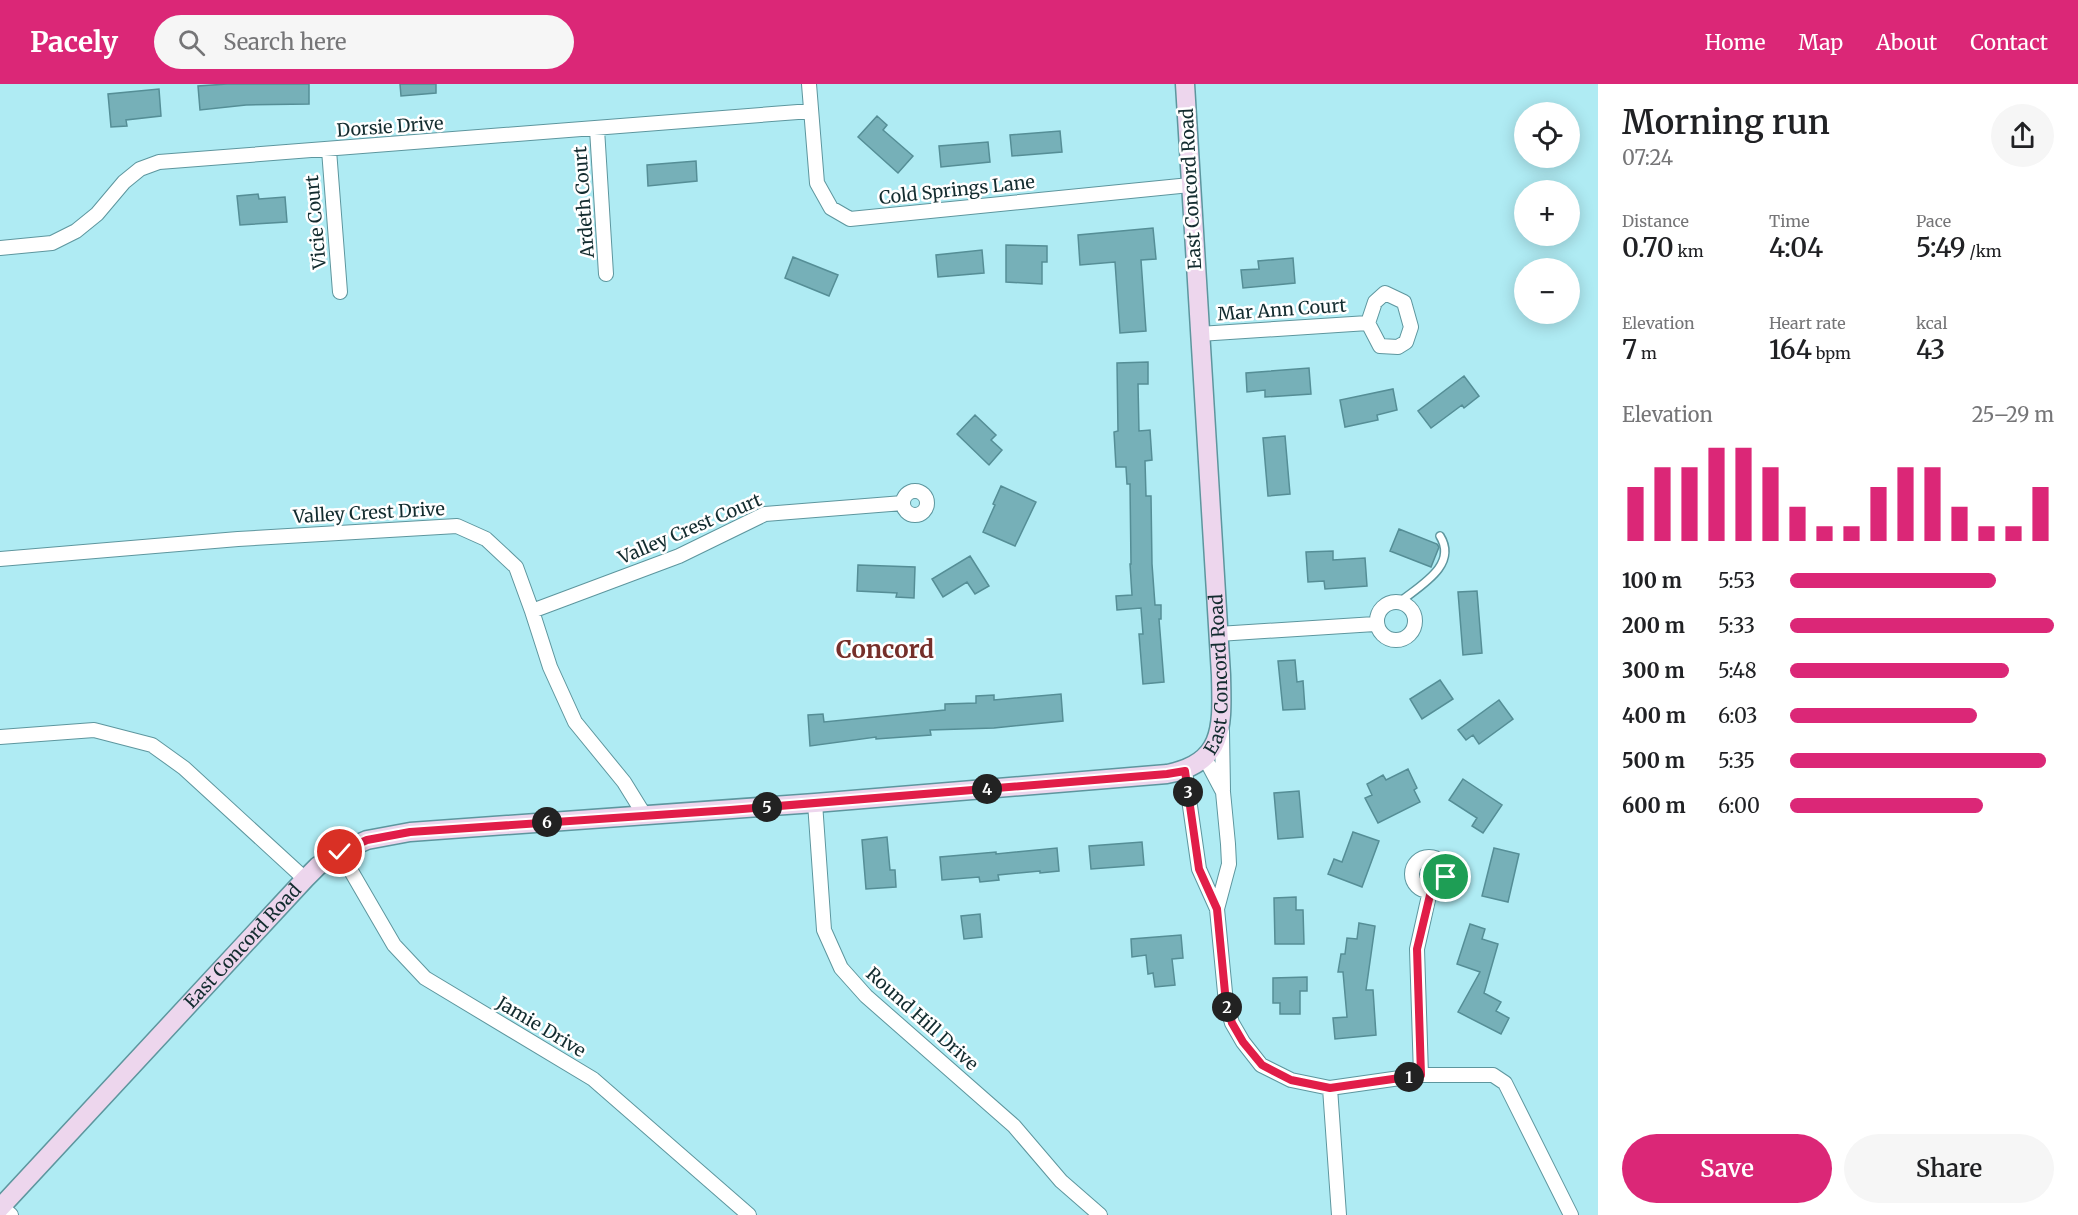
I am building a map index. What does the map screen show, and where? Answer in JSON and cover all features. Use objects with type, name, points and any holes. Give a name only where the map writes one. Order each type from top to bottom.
[{"type":"street","name":"Cold Springs Lane","points":[[809,84],[816,183],[831,208],[850,219],[1190,185]]},
{"type":"street","name":"East Concord Road","points":[[4,1210],[304,879],[318,866],[340,852],[367,840],[410,832],[815,803],[1167,774],[1185,771],[1205,758],[1218,735],[1221,708],[1185,84]]},
{"type":"street","name":"Dorsie Drive","points":[[0,248],[52,243],[76,231],[97,214],[124,182],[140,169],[159,162],[811,111]]},
{"type":"street","name":"Ardeth Court","points":[[597,129],[606,274]]},
{"type":"street","name":"Vicie Court","points":[[329,150],[340,292]]},
{"type":"street","name":"Mar Ann Court","points":[[1199,334],[1368,323]]},
{"type":"street","name":"Valley Crest Court","points":[[532,610],[679,556],[765,514],[903,503]]},
{"type":"street","name":"Valley Crest Drive","points":[[0,559],[238,539],[457,526],[486,539],[516,567],[550,667],[575,722],[624,782],[645,816]]},
{"type":"street","points":[[1401,602],[1413,611],[1416,622],[1412,633],[1402,640],[1388,640],[1375,624],[1378,611],[1385,604],[1401,602]]},
{"type":"street","points":[[1218,634],[1375,624]]},
{"type":"street","points":[[1217,909],[1229,864],[1223,792],[1221,708]]},
{"type":"street","points":[[0,736],[94,730],[152,745],[184,768],[304,879]]},
{"type":"street","points":[[1205,758],[1223,792]]},
{"type":"street","points":[[1185,771],[1199,869],[1217,909],[1226,1003],[1232,1023],[1243,1042],[1262,1065],[1291,1080],[1330,1088],[1421,1075],[1493,1075],[1504,1083],[1571,1215]]},
{"type":"street","name":"Round Hill Drive","points":[[815,803],[824,930],[841,968],[866,996],[1014,1126],[1061,1181],[1100,1215]]},
{"type":"street","name":"Jamie Drive","points":[[340,852],[394,945],[425,978],[593,1079],[749,1215]]},
{"type":"street","points":[[1421,1075],[1417,949],[1431,891]]},
{"type":"street","points":[[1330,1088],[1339,1215]]},
{"type":"lane","points":[[1401,602],[1442,565],[1446,556],[1446,545],[1440,536]]},
{"type":"building","points":[[309,84],[309,104],[246,105],[200,110],[198,86]]},
{"type":"building","points":[[400,84],[436,84],[436,93],[401,96]]},
{"type":"building","points":[[159,89],[161,116],[126,120],[127,126],[111,127],[108,94]]},
{"type":"building","points":[[877,116],[887,125],[883,130],[913,156],[898,173],[858,137]]},
{"type":"building","points":[[1060,131],[1062,152],[1012,156],[1010,135]]},
{"type":"building","points":[[988,142],[990,162],[941,167],[939,146]]},
{"type":"building","points":[[696,161],[697,181],[648,186],[647,165]]},
{"type":"building","points":[[258,194],[259,199],[285,197],[287,222],[240,225],[237,196]]},
{"type":"building","points":[[1153,228],[1156,259],[1141,260],[1146,331],[1120,333],[1115,262],[1080,265],[1078,235]]},
{"type":"building","points":[[1006,245],[1047,246],[1047,262],[1042,262],[1042,284],[1006,282]]},
{"type":"building","points":[[982,250],[984,273],[938,277],[936,255]]},
{"type":"building","points":[[793,257],[838,275],[829,296],[785,278]]},
{"type":"building","points":[[1293,258],[1295,283],[1243,288],[1241,270],[1259,269],[1258,261]]},
{"type":"building","points":[[1148,362],[1148,384],[1138,384],[1139,431],[1150,430],[1152,460],[1145,461],[1146,496],[1151,496],[1152,564],[1155,605],[1161,605],[1161,619],[1159,619],[1164,682],[1143,684],[1139,634],[1143,634],[1141,608],[1117,610],[1116,596],[1132,595],[1130,484],[1127,484],[1126,467],[1116,467],[1114,432],[1118,431],[1117,363]]},
{"type":"building","points":[[1309,368],[1311,394],[1265,397],[1265,390],[1247,392],[1246,373]]},
{"type":"building","points":[[1464,376],[1479,396],[1464,408],[1462,405],[1431,428],[1418,411]]},
{"type":"building","points":[[1393,389],[1397,410],[1377,415],[1378,420],[1345,427],[1340,400]]},
{"type":"building","points":[[975,415],[996,435],[991,440],[1002,450],[989,465],[957,434]]},
{"type":"building","points":[[1285,436],[1290,494],[1268,496],[1263,438]]},
{"type":"building","points":[[1001,486],[1036,502],[1015,546],[983,532]]},
{"type":"building","points":[[1399,529],[1437,544],[1439,547],[1431,567],[1390,551]]},
{"type":"building","points":[[1333,551],[1333,560],[1365,558],[1367,586],[1325,589],[1324,581],[1308,582],[1306,552]]},
{"type":"building","points":[[970,556],[989,586],[975,594],[967,582],[943,597],[932,579]]},
{"type":"building","points":[[858,565],[915,567],[914,598],[896,597],[897,593],[857,591]]},
{"type":"building","points":[[1477,591],[1482,653],[1463,655],[1458,592]]},
{"type":"building","points":[[1295,660],[1297,682],[1303,681],[1305,709],[1283,710],[1278,661]]},
{"type":"building","points":[[1440,680],[1453,699],[1422,719],[1410,699]]},
{"type":"building","points":[[1061,694],[1063,721],[994,728],[930,730],[931,735],[876,739],[876,737],[810,746],[808,715],[823,714],[824,722],[945,710],[945,704],[976,703],[976,696],[994,695],[994,700]]},
{"type":"building","points":[[1499,700],[1513,719],[1479,744],[1473,735],[1466,740],[1458,730]]},
{"type":"building","points":[[1408,769],[1417,788],[1414,790],[1420,802],[1378,823],[1365,798],[1372,795],[1367,784],[1383,775],[1386,780]]},
{"type":"building","points":[[1463,779],[1502,805],[1483,833],[1472,826],[1477,818],[1449,800]]},
{"type":"building","points":[[1299,791],[1303,837],[1278,839],[1274,793]]},
{"type":"building","points":[[1353,832],[1379,841],[1362,887],[1328,874],[1334,859],[1342,862]]},
{"type":"building","points":[[887,837],[890,870],[895,870],[896,887],[866,889],[862,840]]},
{"type":"building","points":[[1142,842],[1144,865],[1091,869],[1089,846]]},
{"type":"building","points":[[1057,848],[1059,871],[998,875],[999,880],[980,882],[979,877],[942,880],[940,857]]},
{"type":"building","points":[[1494,848],[1519,854],[1508,902],[1482,896]]},
{"type":"building","points":[[1296,897],[1296,910],[1303,910],[1304,944],[1275,944],[1274,898]]},
{"type":"building","points":[[980,914],[982,937],[964,939],[961,916]]},
{"type":"building","points":[[1359,923],[1375,926],[1366,990],[1373,990],[1376,1035],[1335,1039],[1333,1018],[1347,1017],[1343,972],[1338,972],[1341,954],[1345,954],[1347,938],[1357,939]]},
{"type":"building","points":[[1470,924],[1485,929],[1482,939],[1498,944],[1484,993],[1501,1002],[1496,1011],[1509,1018],[1501,1034],[1458,1012],[1480,972],[1457,964]]},
{"type":"building","points":[[1181,935],[1183,958],[1172,959],[1175,985],[1155,987],[1153,973],[1148,974],[1146,955],[1132,957],[1131,939]]},
{"type":"building","points":[[1307,977],[1307,991],[1300,991],[1300,1014],[1280,1014],[1280,1003],[1273,1003],[1273,978]]},
{"type":"district","name":"Concord","points":[[885,650]]},
{"type":"route","points":[[340,852],[367,840],[410,832],[815,803],[1185,771],[1199,869],[1217,909],[1226,1003],[1232,1023],[1243,1042],[1262,1065],[1291,1080],[1330,1088],[1421,1075],[1417,949],[1431,891],[1442,885],[1446,877]]}]
